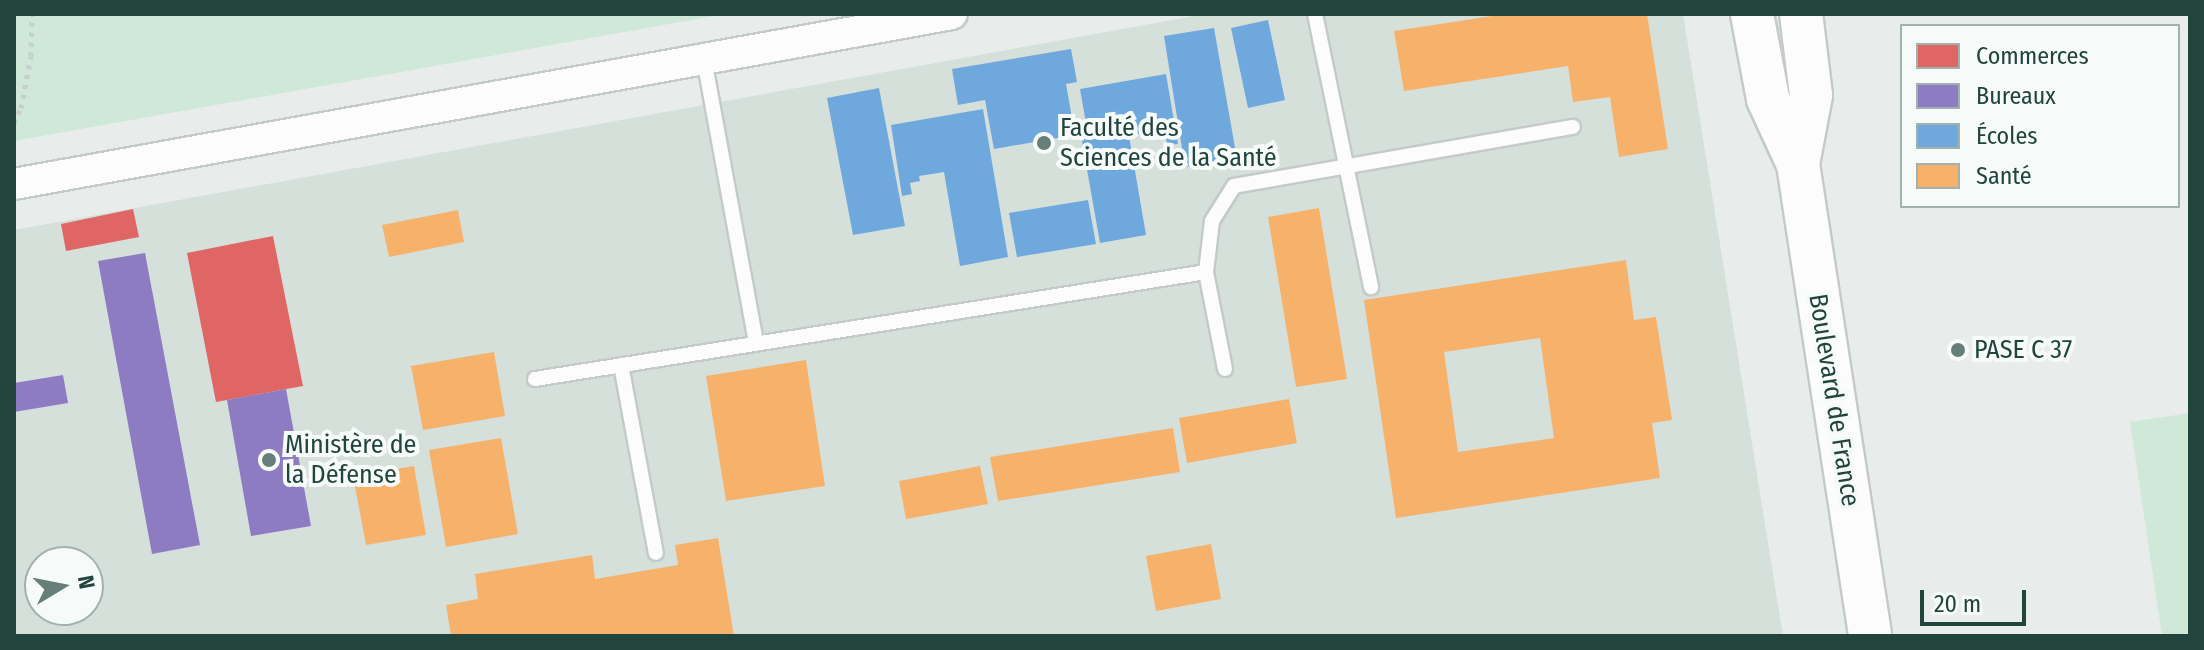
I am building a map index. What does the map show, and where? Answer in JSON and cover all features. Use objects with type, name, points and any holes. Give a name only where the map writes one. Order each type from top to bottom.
[{"type":"street","points":[[14,184],[952,14]]},
{"type":"street","name":"Boulevard de France","points":[[1752,14],[1768,99],[1798,164],[1870,636]]},
{"type":"street","name":"Boulevard de France","points":[[1798,164],[1811,95],[1801,14]]},
{"type":"lane","points":[[1315,14],[1371,287]]},
{"type":"lane","points":[[704,59],[756,343]]},
{"type":"lane","points":[[1225,369],[1206,272],[1212,221],[1234,186],[1573,127]]},
{"type":"lane","points":[[535,379],[1206,272]]},
{"type":"lane","points":[[621,365],[656,553]]},
{"type":"path","points":[[14,123],[21,108],[31,56],[32,14]]},
{"type":"shaded area","points":[[1205,14],[1683,14],[1783,636],[14,636],[14,230]]},
{"type":"green space","points":[[14,14],[725,14],[14,141]]},
{"type":"green space","points":[[2190,413],[2190,636],[2162,636],[2130,422]]},
{"type":"building: Commerces","points":[[133,209],[139,237],[66,251],[61,224]]},
{"type":"building: Commerces","points":[[273,236],[303,386],[216,402],[187,253]]},
{"type":"building: Bureaux","points":[[145,253],[200,545],[152,554],[98,261]]},
{"type":"building: Bureaux","points":[[63,375],[68,403],[14,412],[14,383]]},
{"type":"building: Bureaux","points":[[286,389],[311,526],[251,536],[227,400]]},
{"type":"building: Écoles","points":[[1268,20],[1285,100],[1248,108],[1231,28]]},
{"type":"building: Écoles","points":[[1214,28],[1237,159],[1185,167],[1164,36]]},
{"type":"building: Écoles","points":[[1071,49],[1077,82],[1066,84],[1075,135],[994,149],[985,100],[958,105],[952,69]]},
{"type":"building: Écoles","points":[[1166,74],[1178,144],[1167,145],[1165,131],[1129,136],[1146,235],[1100,243],[1080,130],[1087,129],[1080,89]]},
{"type":"building: Écoles","points":[[879,88],[905,226],[853,235],[827,98]]},
{"type":"building: Écoles","points":[[983,109],[1008,257],[960,266],[944,172],[919,176],[920,181],[910,183],[912,194],[902,196],[891,125]]},
{"type":"building: Écoles","points":[[1088,200],[1096,244],[1017,257],[1009,213]]},
{"type":"building: Santé","points":[[1505,14],[1647,14],[1668,149],[1619,157],[1610,97],[1573,102],[1568,66],[1404,91],[1394,31]]},
{"type":"building: Santé","points":[[1319,208],[1347,379],[1296,387],[1268,217]]},
{"type":"building: Santé","points":[[458,210],[464,242],[389,257],[382,225]]},
{"type":"building: Santé","points":[[1626,260],[1634,320],[1656,317],[1672,420],[1652,423],[1660,478],[1396,518],[1364,300]],"holes":[[[1540,338],[1554,438],[1458,452],[1444,352]]]},
{"type":"building: Santé","points":[[494,352],[505,416],[423,430],[411,366]]},
{"type":"building: Santé","points":[[806,360],[825,486],[726,501],[706,376]]},
{"type":"building: Santé","points":[[1289,399],[1297,443],[1187,463],[1179,418]]},
{"type":"building: Santé","points":[[1173,428],[1180,472],[998,501],[990,457]]},
{"type":"building: Santé","points":[[501,438],[518,534],[446,547],[429,450]]},
{"type":"building: Santé","points":[[414,466],[426,535],[366,545],[353,476]]},
{"type":"building: Santé","points":[[980,466],[988,504],[906,519],[899,481]]},
{"type":"building: Santé","points":[[718,538],[734,636],[451,636],[446,605],[478,599],[475,574],[592,555],[595,579],[678,565],[675,545]]},
{"type":"building: Santé","points":[[1211,544],[1221,599],[1156,611],[1146,556]]},
{"type":"place","name":"Faculté des Sciences de la Santé","points":[[1044,143]]},
{"type":"place","name":"PASE C 37","points":[[1958,350]]},
{"type":"place","name":"Ministère de la Défense","points":[[269,460]]}]
